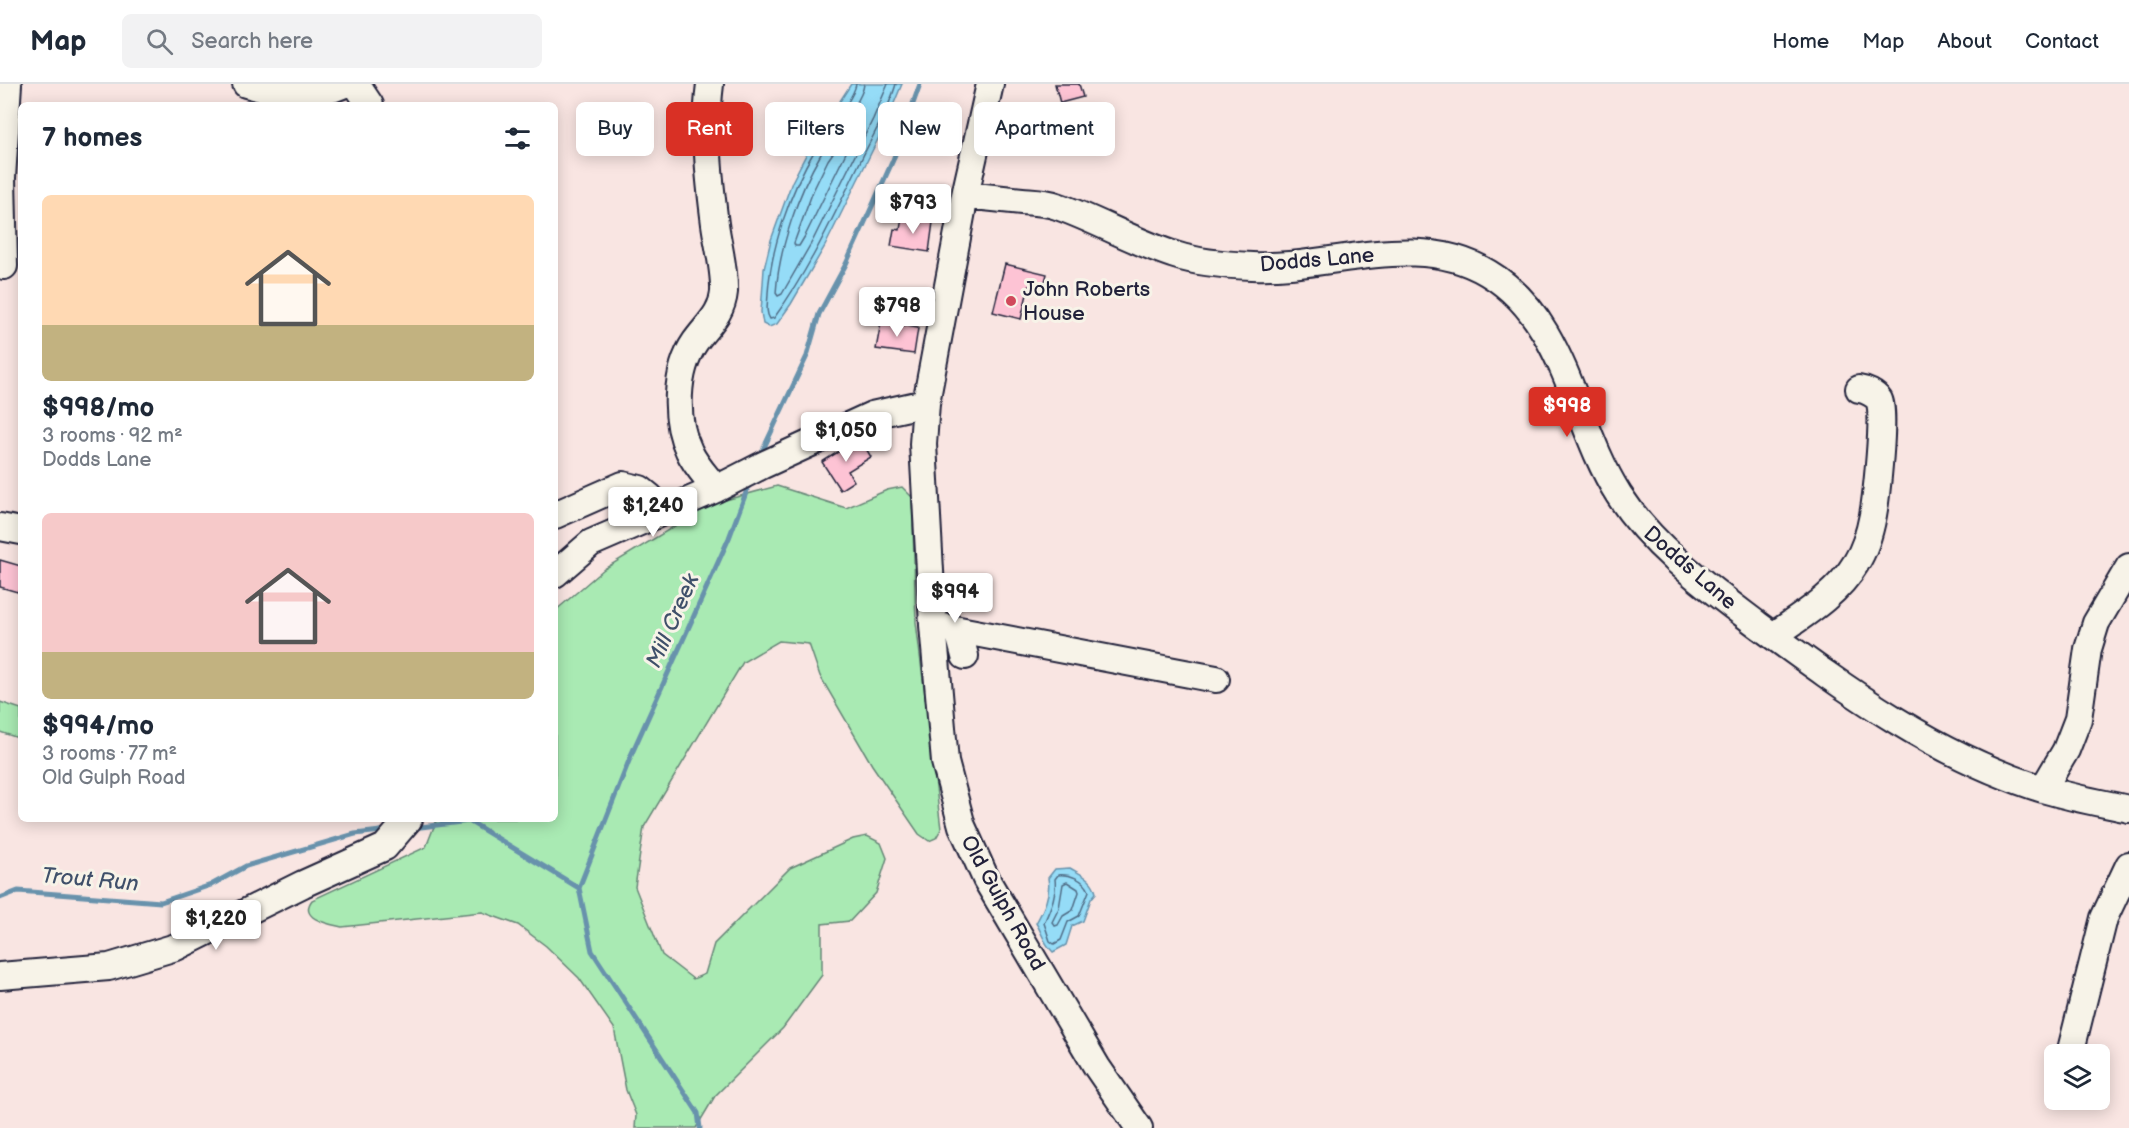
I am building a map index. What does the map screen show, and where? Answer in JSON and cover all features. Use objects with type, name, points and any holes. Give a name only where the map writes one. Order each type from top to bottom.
[{"type":"street","points":[[4,266],[2,178],[8,84]]},
{"type":"street","points":[[246,84],[285,95],[310,94],[331,90],[345,84]]},
{"type":"street","points":[[356,84],[368,102]]},
{"type":"street","points":[[710,84],[706,112],[707,141],[723,292],[721,307],[715,319],[687,355],[681,378],[679,400],[683,430],[690,452],[726,484]]},
{"type":"street","name":"Old Gulph Road","points":[[990,84],[965,195],[926,403],[923,444],[945,628],[945,762],[962,826],[986,879],[1097,1066],[1139,1128]]},
{"type":"street","name":"Dodds Lane","points":[[965,195],[1053,205],[1174,255],[1203,262],[1255,267],[1299,265],[1417,252],[1443,254],[1467,261],[1490,273],[1509,288],[1542,328],[1559,358],[1600,462],[1620,496],[1638,521],[1663,548],[1698,579],[1862,700],[1896,722],[1948,750],[2043,789],[2129,809]]},
{"type":"street","points":[[1773,636],[1820,603],[1840,583],[1856,563],[1867,540],[1873,516],[1881,435],[1881,404],[1876,397],[1859,389]]},
{"type":"street","points":[[558,571],[591,543],[726,484],[872,415],[926,403]]},
{"type":"street","points":[[558,514],[623,485],[640,489],[650,497],[657,513]]},
{"type":"street","points":[[0,527],[18,530]]},
{"type":"street","points":[[2043,789],[2066,750],[2078,719],[2088,649],[2096,623],[2129,567]]},
{"type":"street","points":[[945,628],[965,656]]},
{"type":"street","points":[[945,628],[1216,679]]},
{"type":"street","points":[[0,976],[109,967],[176,946],[303,884],[385,848],[404,825]]},
{"type":"street","points":[[2072,1044],[2104,918],[2129,865]]},
{"type":"green space","points":[[777,486],[846,508],[887,490],[902,487],[912,497],[916,622],[941,829],[936,838],[929,841],[919,834],[872,765],[820,676],[809,644],[779,641],[743,662],[644,827],[635,887],[662,955],[693,979],[705,974],[714,944],[790,868],[853,839],[867,836],[881,843],[887,858],[876,893],[850,921],[822,924],[822,975],[783,1028],[715,1096],[696,1128],[635,1128],[636,1115],[626,1090],[614,1028],[579,978],[546,946],[518,925],[482,912],[342,927],[317,920],[309,912],[309,906],[312,900],[426,847],[436,822],[558,822],[558,608],[604,569],[711,504]]},
{"type":"green space","points":[[0,702],[18,708],[18,738],[0,732]]},
{"type":"water","points":[[851,84],[902,84],[895,102],[878,102],[878,139],[825,246],[791,304],[777,324],[769,327],[763,324],[761,312],[764,269],[771,240],[792,182],[805,156],[866,156],[866,102],[839,102]]},
{"type":"water","points":[[1070,868],[1090,881],[1096,893],[1091,899],[1083,921],[1072,926],[1066,945],[1053,952],[1045,942],[1036,923],[1049,890],[1048,878],[1055,869]]},
{"type":"building","points":[[1055,84],[1079,84],[1083,97],[1060,102]]},
{"type":"building","points":[[902,217],[933,222],[929,252],[891,246],[894,229],[900,230]]},
{"type":"building","name":"John Roberts House","points":[[1005,264],[1047,274],[1043,289],[1029,286],[1021,319],[993,312]]},
{"type":"building","points":[[881,322],[918,328],[914,354],[876,349]]},
{"type":"building","points":[[860,438],[871,457],[848,471],[854,481],[840,490],[822,462]]},
{"type":"building","points":[[0,560],[18,565],[18,592],[0,587]]},
{"type":"waterway","name":"Mill Creek","points":[[760,456],[807,356],[819,314],[846,264],[893,160],[920,84]]},
{"type":"waterway","name":"Mill Creek","points":[[700,1128],[698,1113],[592,951],[579,888],[632,753],[729,538],[750,482]]},
{"type":"waterway","name":"Trout Run","points":[[413,828],[461,822]]},
{"type":"waterway","name":"Trout Run","points":[[471,822],[579,888]]},
{"type":"waterway","name":"Trout Run","points":[[0,898],[18,891],[161,902],[211,885],[246,866],[355,834],[389,830]]},
{"type":"place","name":"John Roberts House","points":[[1011,301]]}]
